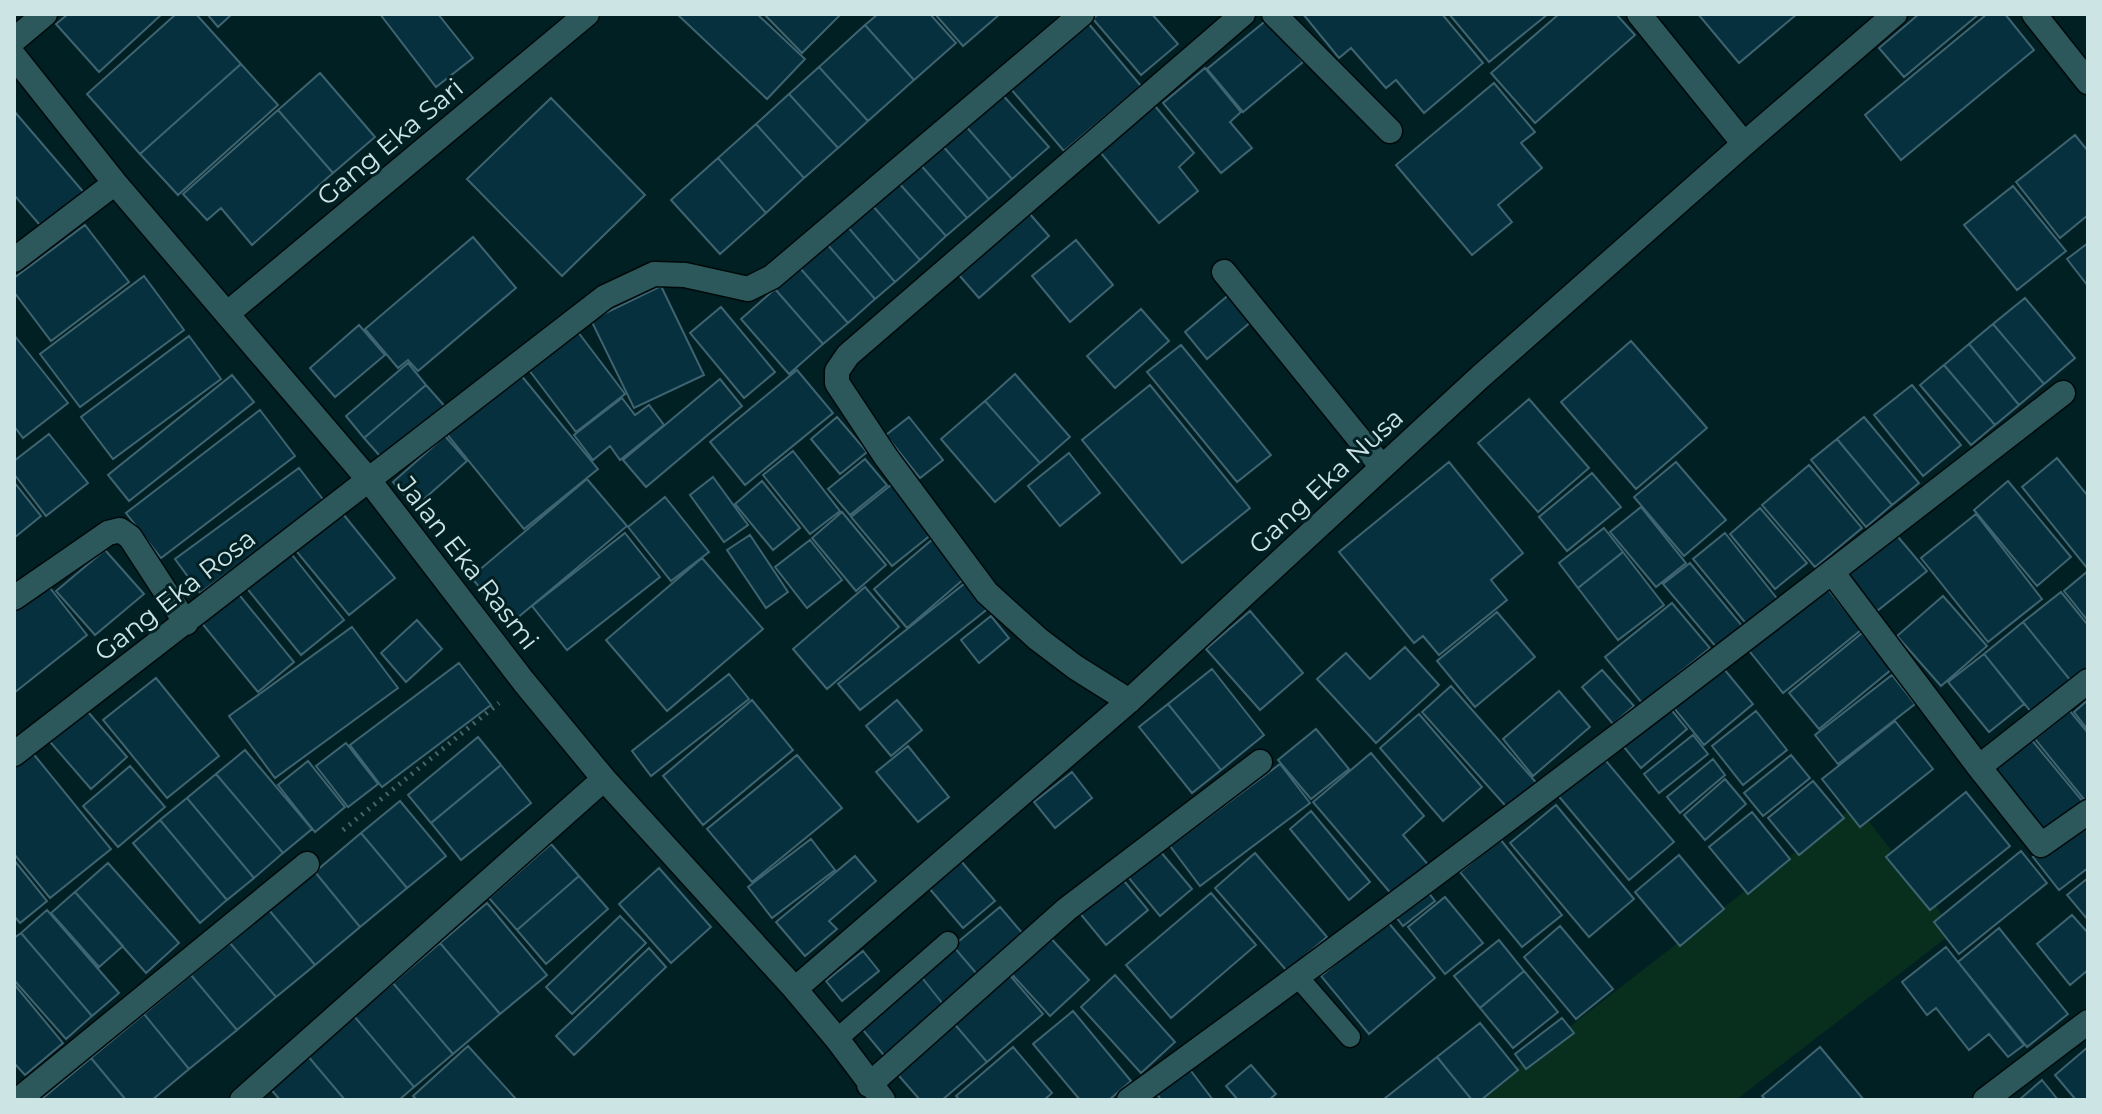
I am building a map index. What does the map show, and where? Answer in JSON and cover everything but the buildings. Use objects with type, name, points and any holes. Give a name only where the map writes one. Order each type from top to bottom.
[{"type":"street","points":[[14,40],[45,14]]},
{"type":"street","name":"Gang Eka Sari","points":[[228,313],[587,14]]},
{"type":"street","name":"Gang Eka Rosa","points":[[14,754],[605,297],[654,274],[685,275],[748,289],[772,277],[1082,14]]},
{"type":"street","points":[[1129,701],[1063,658],[987,593],[886,457],[837,383],[837,371],[848,355],[1243,14]]},
{"type":"street","points":[[1274,14],[1390,131]]},
{"type":"street","points":[[1639,14],[1744,144]]},
{"type":"street","name":"Gang Eka Nusa","points":[[795,989],[1129,701],[1382,467],[1744,144],[1895,14]]},
{"type":"street","points":[[2034,14],[2088,82]]},
{"type":"street","name":"Jalan Eka Rasmi","points":[[14,56],[115,183],[368,479],[524,682],[604,779],[795,989],[876,1092]]},
{"type":"street","points":[[14,260],[115,183]]},
{"type":"street","points":[[1224,272],[1382,467]]},
{"type":"street","points":[[1129,1100],[1298,977],[2063,393]]},
{"type":"street","points":[[14,598],[108,533],[120,530],[130,537],[186,623]]},
{"type":"street","points":[[1832,572],[2041,845],[2088,812]]},
{"type":"street","points":[[1979,767],[2088,681]]},
{"type":"street","points":[[876,1092],[1067,909],[1260,762]]},
{"type":"street","points":[[242,1100],[604,779]]},
{"type":"street","points":[[18,1100],[307,864]]},
{"type":"street","points":[[1985,1100],[2088,1022]]},
{"type":"lane","points":[[837,1039],[948,942]]},
{"type":"lane","points":[[1298,977],[1350,1037]]},
{"type":"path","points":[[343,830],[524,682]]},
{"type":"green space","points":[[1856,805],[1955,931],[1736,1100],[1475,1100]]}]
